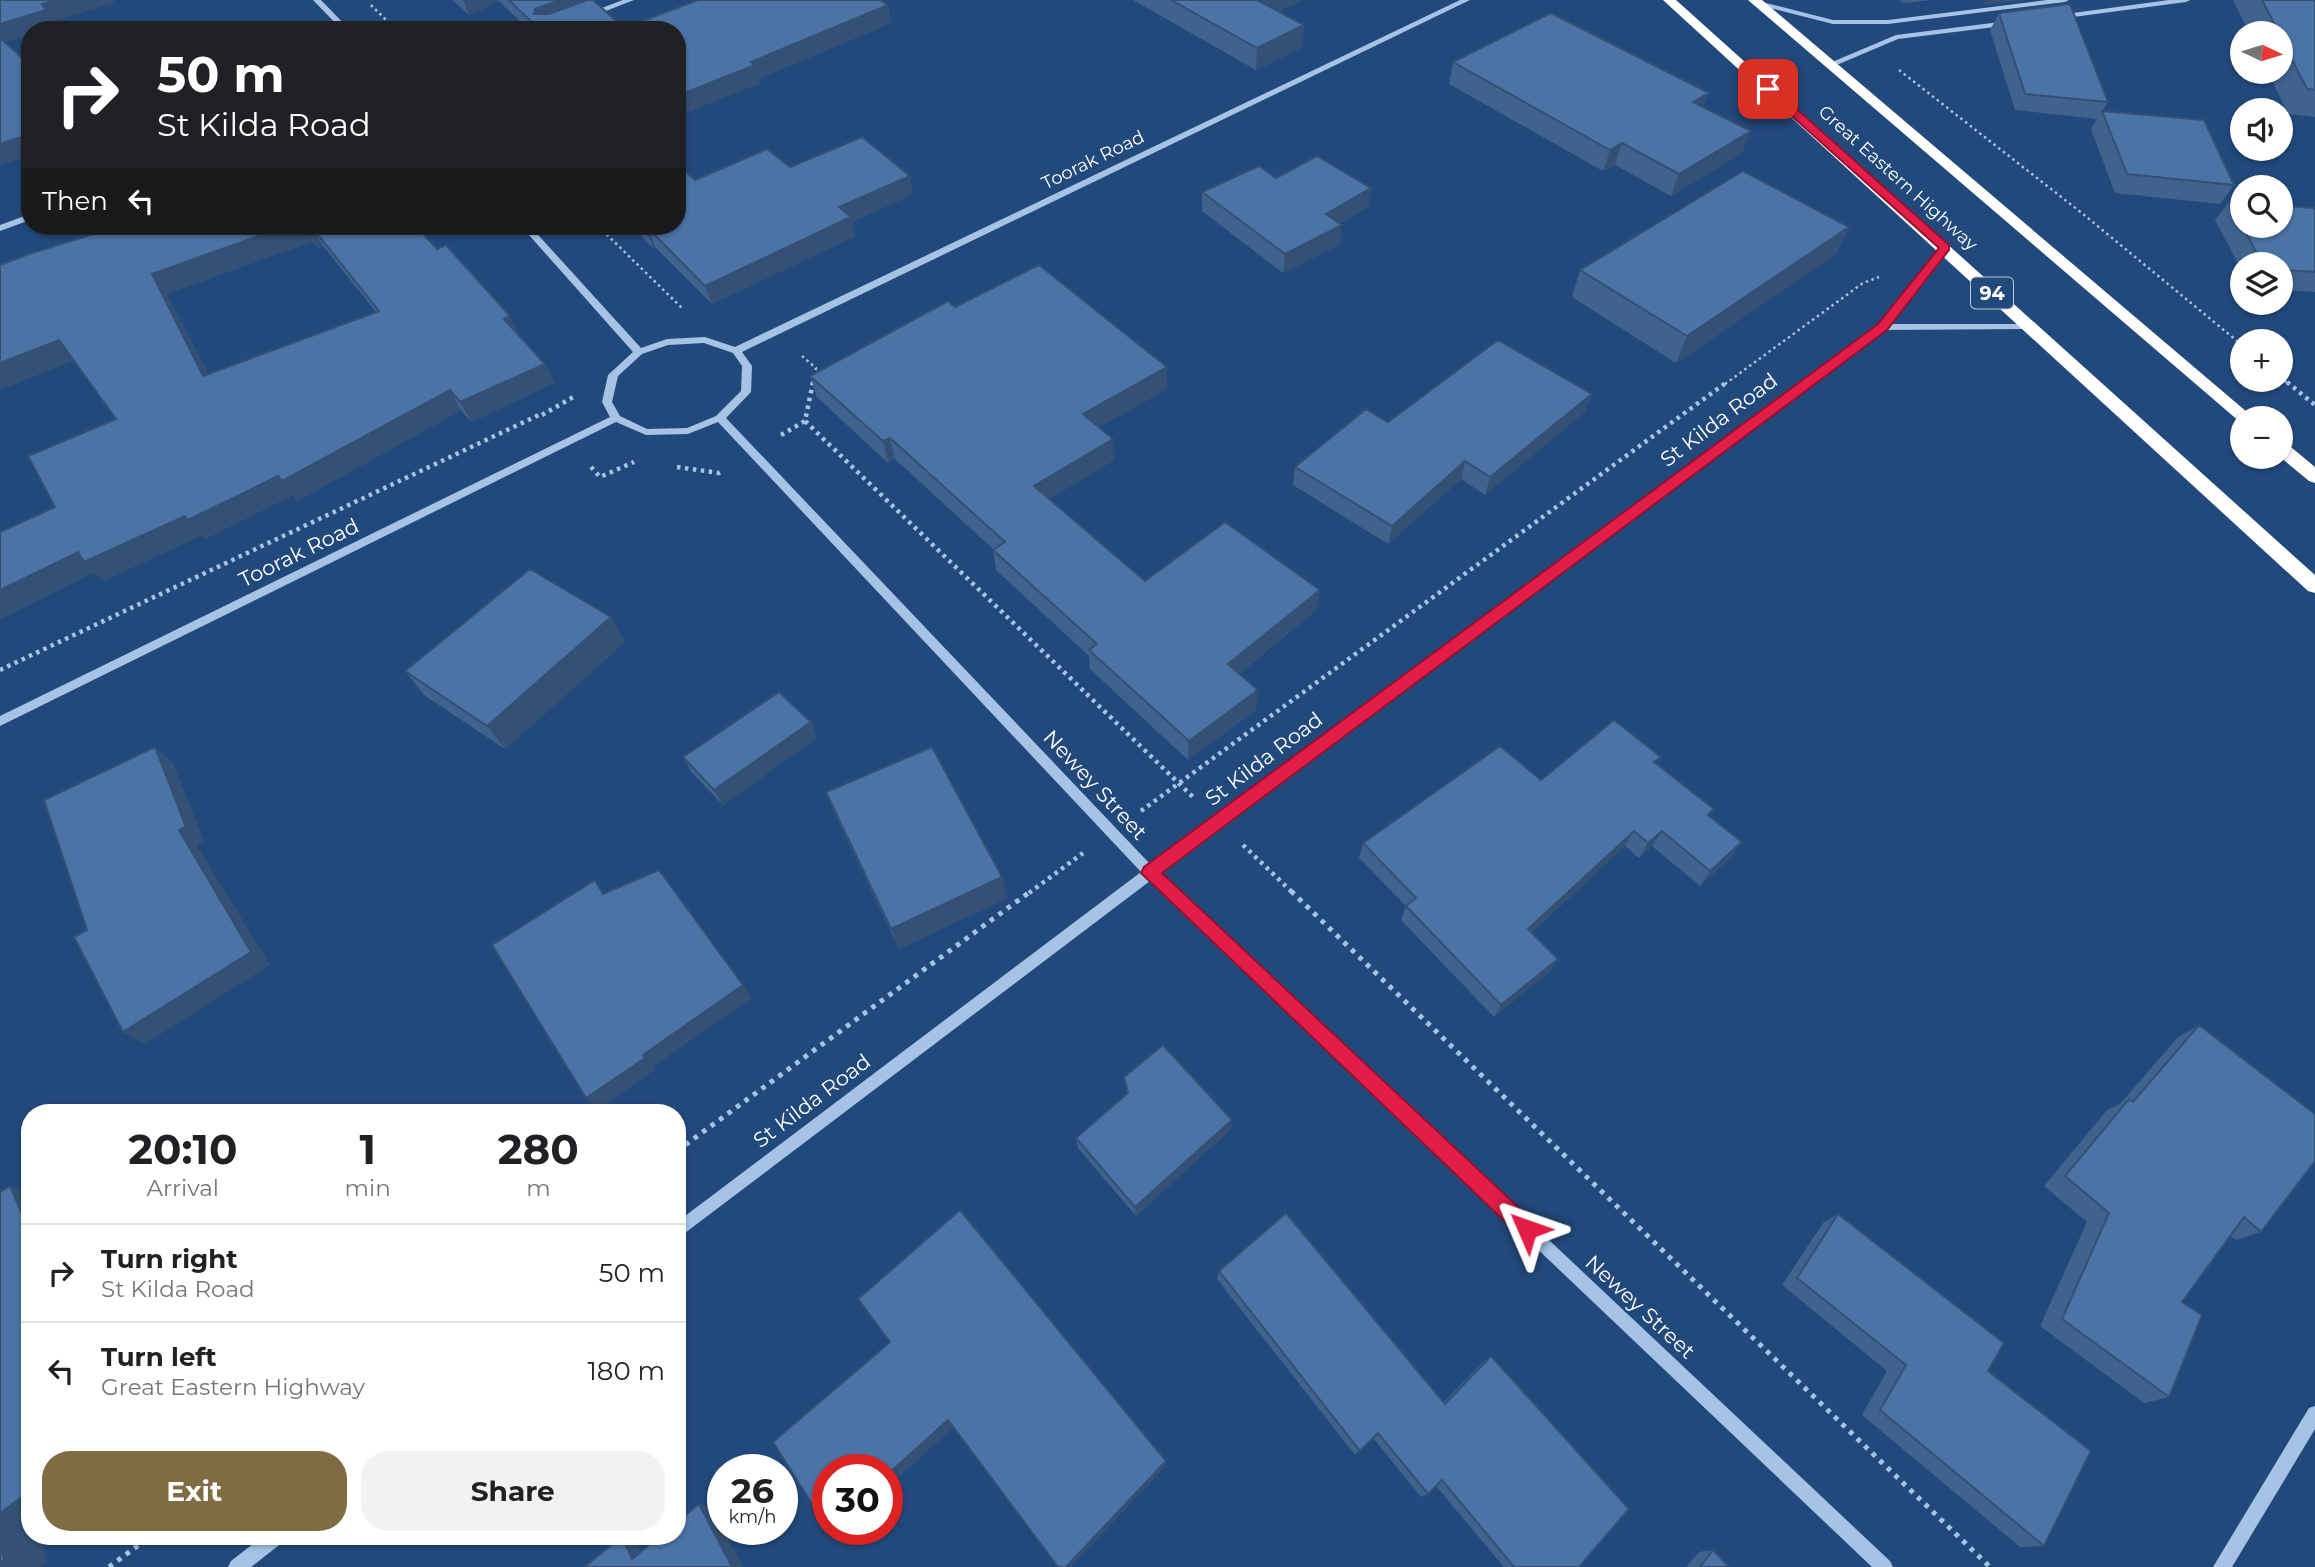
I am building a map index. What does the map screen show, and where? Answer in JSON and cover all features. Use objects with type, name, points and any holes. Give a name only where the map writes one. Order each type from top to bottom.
[{"type":"highway","name":"Great Eastern Highway","points":[[1669,0],[2315,586]]},
{"type":"highway","name":"Great Eastern Highway","points":[[1756,1],[2232,406]]},
{"type":"highway","points":[[2293,458],[2315,477]]},
{"type":"street","points":[[317,0],[337,21]]},
{"type":"street","points":[[583,17],[630,0]]},
{"type":"street","name":"Toorak Road","points":[[736,351],[1466,0]]},
{"type":"street","points":[[1756,1],[1833,22],[1888,22],[2065,0]]},
{"type":"street","points":[[2048,18],[2186,0]]},
{"type":"street","points":[[1829,65],[1896,37],[2020,21]]},
{"type":"street","points":[[0,228],[21,220]]},
{"type":"street","points":[[533,235],[639,352]]},
{"type":"street","name":"St Kilda Road","points":[[686,1225],[1219,821],[1883,327],[1945,248]]},
{"type":"street","points":[[1883,327],[2026,326]]},
{"type":"street","points":[[705,340],[736,351],[747,366],[746,393],[720,418],[688,430],[646,432],[616,418],[607,402],[613,375],[639,352],[667,342],[705,340]]},
{"type":"street","name":"Toorak Road","points":[[0,722],[616,418]]},
{"type":"street","name":"Newey Street","points":[[720,418],[1150,873],[1884,1567]]},
{"type":"street","points":[[2222,1567],[2315,1414]]},
{"type":"street","points":[[237,1567],[265,1545]]},
{"type":"path","points":[[366,0],[387,21]]},
{"type":"path","points":[[1871,48],[2082,214],[2230,335]]},
{"type":"path","points":[[607,235],[683,309]]},
{"type":"path","points":[[686,1144],[1863,283],[1885,275]]},
{"type":"path","points":[[776,332],[816,368],[804,421],[1990,1567]]},
{"type":"path","points":[[2293,387],[2315,405]]},
{"type":"path","points":[[0,670],[541,414]]},
{"type":"path","points":[[109,1567],[139,1545]]},
{"type":"building","points":[[0,0],[57,0],[42,4],[46,10],[0,24]]},
{"type":"building","points":[[509,0],[561,0],[535,9],[534,14],[549,14],[593,0],[616,21],[531,21]]},
{"type":"building","points":[[698,0],[880,0],[888,5],[751,62],[755,65],[686,92],[686,21],[642,21]]},
{"type":"building","points":[[1171,0],[1257,0],[1304,25],[1257,48]]},
{"type":"building","points":[[2262,0],[2315,0],[2315,90],[2307,89],[2293,62],[2293,21],[2273,21]]},
{"type":"building","points":[[2070,4],[2108,102],[2025,94],[1999,13]]},
{"type":"building","points":[[1551,13],[1709,93],[1693,102],[1751,131],[1679,174],[1622,143],[1610,150],[1453,62]]},
{"type":"building","points":[[0,38],[21,57],[21,137],[0,144]]},
{"type":"building","points":[[2102,111],[2204,120],[2230,176],[2230,185],[2127,174]]},
{"type":"building","points":[[862,137],[910,176],[839,207],[851,217],[705,286],[655,235],[686,235],[686,172],[695,180],[767,149],[790,167]]},
{"type":"building","points":[[1317,156],[1371,188],[1326,214],[1342,225],[1285,254],[1202,192],[1259,166],[1276,178]]},
{"type":"building","points":[[1743,171],[1849,227],[1687,336],[1580,270]]},
{"type":"building","points":[[2293,207],[2315,208],[2315,272],[2293,271],[2293,252],[2256,252],[2249,238],[2293,238]]},
{"type":"building","points":[[90,235],[261,235],[152,274],[203,376],[379,311],[318,235],[424,235],[437,249],[446,245],[510,316],[504,319],[545,364],[460,402],[450,390],[282,481],[278,476],[188,520],[185,516],[84,562],[78,552],[0,590],[0,532],[55,507],[28,456],[116,419],[59,340],[0,363],[0,265]]},
{"type":"building","points":[[1039,265],[1167,367],[1083,414],[1113,439],[1034,486],[1145,581],[1225,522],[1320,590],[1228,664],[1258,690],[1189,741],[1089,650],[1097,644],[993,550],[1005,542],[890,438],[883,441],[810,376],[948,301],[955,307]]},
{"type":"building","points":[[1498,340],[1592,394],[1490,477],[1465,461],[1392,526],[1295,467],[1366,409],[1388,422]]},
{"type":"building","points":[[530,569],[611,617],[487,726],[405,671]]},
{"type":"building","points":[[779,692],[811,722],[714,790],[683,757]]},
{"type":"building","points":[[1614,720],[1661,757],[1654,762],[1714,809],[1708,815],[1742,842],[1710,871],[1662,831],[1648,843],[1634,831],[1528,929],[1558,959],[1501,1005],[1406,906],[1416,898],[1363,843],[1500,746],[1541,780]]},
{"type":"building","points":[[155,747],[186,827],[179,830],[251,952],[123,1032],[74,937],[87,930],[44,800]]},
{"type":"building","points":[[932,747],[1002,877],[891,929],[826,792]]},
{"type":"building","points":[[659,870],[743,985],[586,1098],[492,945],[595,880],[603,894]]},
{"type":"building","points":[[2199,1025],[2315,1114],[2315,1161],[2261,1232],[2244,1217],[2182,1302],[2202,1315],[2169,1397],[2062,1319],[2109,1213],[2065,1176],[2129,1099],[2133,1102]]},
{"type":"building","points":[[1163,1045],[1232,1120],[1135,1207],[1076,1138],[1128,1093],[1124,1077]]},
{"type":"building","points":[[10,1186],[21,1211],[21,1498],[0,1513],[0,1192]]},
{"type":"building","points":[[960,1210],[1166,1461],[1066,1567],[1058,1567],[948,1420],[903,1461],[903,1454],[812,1454],[812,1504],[798,1482],[798,1454],[781,1454],[773,1442],[890,1342],[858,1299]]},
{"type":"building","points":[[1286,1213],[1445,1404],[1491,1356],[1629,1509],[1579,1567],[1514,1567],[1442,1480],[1428,1494],[1378,1433],[1360,1451],[1219,1271]]},
{"type":"building","points":[[1838,1214],[2004,1343],[1988,1371],[2091,1451],[2044,1546],[1880,1410],[1906,1365],[1797,1278]]},
{"type":"building","points":[[699,1504],[707,1519],[707,1545],[720,1545],[732,1567],[584,1567],[612,1545],[626,1545],[632,1559],[649,1545],[686,1545],[686,1515]]},
{"type":"building","points":[[0,1545],[4,1560],[0,1563]]},
{"type":"building","points":[[1713,1550],[1729,1567],[1700,1567]]},
{"type":"route","points":[[1527,1229],[1150,873],[1883,327],[1945,248],[1768,89]]}]
